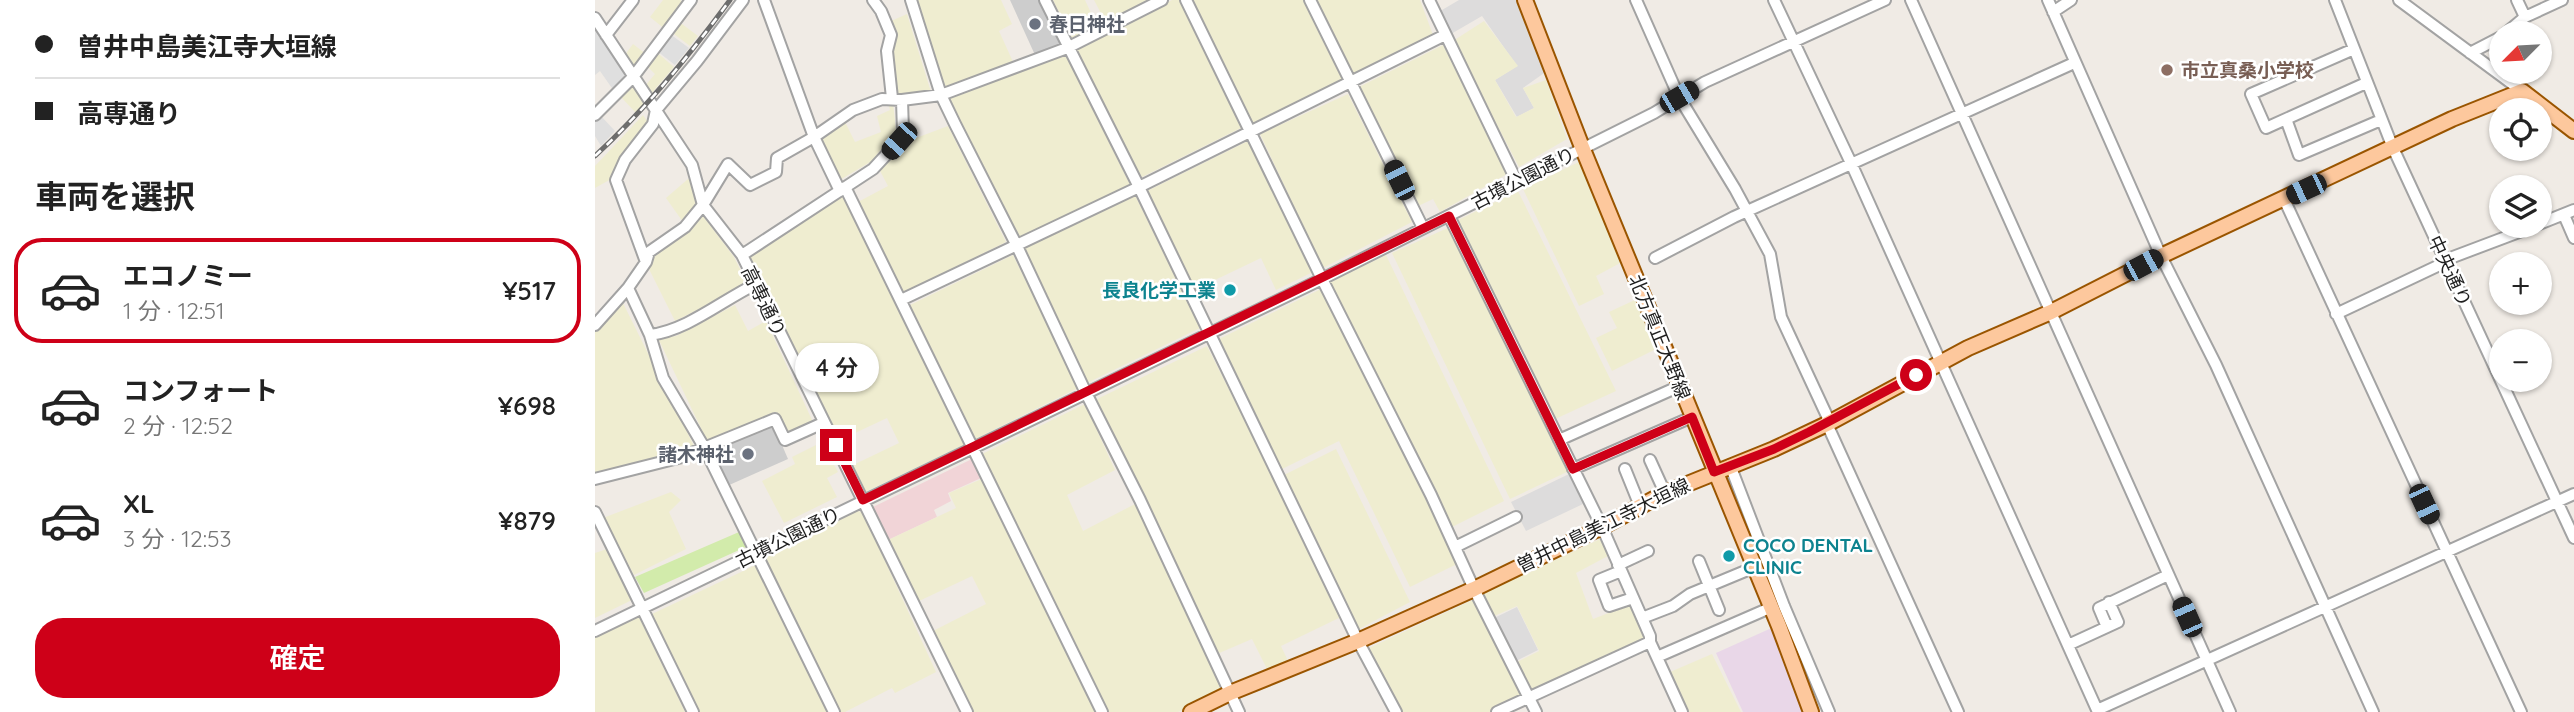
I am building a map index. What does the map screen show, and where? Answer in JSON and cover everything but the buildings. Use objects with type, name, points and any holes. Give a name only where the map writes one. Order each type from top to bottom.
[{"type":"main road","name":"北方真正大野線","points":[[1525,0],[1714,472],[1803,684],[1811,712]]},
{"type":"main road","points":[[2522,91],[2574,131]]},
{"type":"main road","name":"曽井中島美江寺大垣線","points":[[1191,712],[1474,589],[1665,493],[1774,449],[1826,424],[1968,348],[2051,312],[2161,256],[2452,119],[2522,91]]},
{"type":"street","points":[[606,35],[633,0]]},
{"type":"street","points":[[595,115],[633,77],[691,0]]},
{"type":"street","points":[[646,262],[616,180],[625,160],[653,124],[656,110],[743,0]]},
{"type":"street","points":[[765,0],[814,137],[901,300],[1102,712]]},
{"type":"street","points":[[742,255],[873,169],[899,141],[903,132],[887,51],[891,35],[873,0]]},
{"type":"street","points":[[911,0],[941,95],[1140,500],[1239,712]]},
{"type":"street","points":[[1045,0],[1139,187],[1358,641],[1397,712]]},
{"type":"street","points":[[595,325],[628,288],[646,262],[649,252],[685,228],[703,205],[728,164],[750,185],[776,172],[777,158],[853,110],[882,99],[941,95],[1067,48],[1162,0]]},
{"type":"street","points":[[1186,0],[1536,712]]},
{"type":"street","points":[[1310,0],[1423,229]]},
{"type":"street","points":[[1429,0],[1516,180]]},
{"type":"street","points":[[1636,0],[1679,97],[1770,254],[1781,317],[1827,416],[1826,424],[1958,712]]},
{"type":"street","points":[[1774,0],[1851,163],[2098,711],[2323,606],[2574,494]]},
{"type":"street","name":"古墳公園通り","points":[[595,631],[1322,279],[1654,113],[1705,82],[1885,0]]},
{"type":"street","points":[[1911,0],[2231,712]]},
{"type":"street","points":[[2048,0],[2161,256],[2216,365],[2373,712]]},
{"type":"street","points":[[2053,12],[2071,0]]},
{"type":"street","name":"中央通り","points":[[2335,0],[2393,148],[2574,538]]},
{"type":"street","points":[[2399,0],[2522,91]]},
{"type":"street","points":[[2517,0],[2525,17]]},
{"type":"street","points":[[2520,21],[2562,0]]},
{"type":"street","name":"高専通り","points":[[595,19],[692,165],[703,205],[742,255],[967,712]]},
{"type":"street","points":[[901,300],[1139,187],[1445,35]]},
{"type":"street","points":[[2470,53],[2489,43]]},
{"type":"street","points":[[2354,48],[2252,94],[2266,128],[2366,83]]},
{"type":"street","points":[[1655,258],[1747,211],[2074,63]]},
{"type":"street","points":[[2286,119],[2299,155],[2381,120]]},
{"type":"street","points":[[2284,199],[2521,712]]},
{"type":"street","points":[[2552,219],[2569,213],[2574,238]]},
{"type":"street","points":[[1449,216],[1602,527],[1682,712]]},
{"type":"street","points":[[2336,314],[2445,261],[2504,238]]},
{"type":"street","points":[[650,335],[670,333],[756,284]]},
{"type":"street","points":[[628,288],[650,335],[663,378],[704,447],[834,712]]},
{"type":"street","points":[[1559,440],[1680,386]]},
{"type":"street","points":[[1573,469],[1692,417]]},
{"type":"street","points":[[595,479],[682,457],[775,419],[785,440],[823,423]]},
{"type":"street","points":[[1650,460],[1665,493]]},
{"type":"street","points":[[1730,465],[1784,606],[1829,712]]},
{"type":"street","points":[[1625,469],[1640,506]]},
{"type":"street","points":[[1455,547],[1517,517]]},
{"type":"street","points":[[597,519],[693,712]]},
{"type":"street","points":[[1633,598],[1609,606],[1599,580],[1648,551]]},
{"type":"street","points":[[1699,561],[1719,610]]},
{"type":"street","points":[[1642,618],[1673,606],[1690,594],[1755,567]]},
{"type":"street","points":[[2068,645],[2118,622],[2109,602],[2168,575]]},
{"type":"street","points":[[1657,657],[1772,607]]},
{"type":"street","points":[[1497,712],[1650,642]]},
{"type":"shaded area","points":[[663,0],[680,0],[686,4],[666,30],[650,17]]},
{"type":"shaded area","points":[[914,0],[1001,0],[1012,24],[999,31],[1014,64],[943,89]]},
{"type":"shaded area","name":"春日神社","points":[[1010,0],[1039,0],[1061,45],[1035,55]]},
{"type":"shaded area","points":[[1053,0],[1085,0],[1097,26],[1072,38]]},
{"type":"shaded area","points":[[1094,0],[1149,0],[1105,21]]},
{"type":"shaded area","points":[[1172,0],[1181,0],[1241,128],[1140,178],[1075,48]]},
{"type":"shaded area","points":[[1191,0],[1303,0],[1342,79],[1253,123]]},
{"type":"shaded area","points":[[1316,0],[1420,0],[1433,35],[1353,74]]},
{"type":"shaded area","points":[[1459,0],[1519,0],[1547,71],[1523,88],[1534,108],[1517,117],[1495,80],[1517,66],[1482,16],[1451,34],[1440,13]]},
{"type":"shaded area","points":[[907,14],[931,92],[898,96],[895,93],[889,22]]},
{"type":"shaded area","points":[[678,21],[698,36],[690,46],[670,31]]},
{"type":"shaded area","points":[[1484,21],[1518,66],[1495,80],[1516,117],[1534,108],[1523,88],[1546,80],[1567,139],[1519,167],[1453,41]]},
{"type":"shaded area","points":[[599,28],[630,75],[614,91],[600,71],[595,75],[595,32]]},
{"type":"shaded area","points":[[670,34],[689,48],[675,65],[657,51]]},
{"type":"shaded area","points":[[633,44],[646,54],[635,69],[624,56]]},
{"type":"shaded area","points":[[1443,45],[1507,174],[1440,212],[1433,199],[1416,207],[1359,87]]},
{"type":"shaded area","points":[[655,51],[674,67],[651,94],[645,86],[655,74],[645,64]]},
{"type":"shaded area","points":[[1066,54],[1200,328],[1087,383],[949,98]]},
{"type":"shaded area","points":[[632,82],[646,102],[636,113],[620,96]]},
{"type":"shaded area","points":[[1348,94],[1412,222],[1323,268],[1260,134]]},
{"type":"shaded area","points":[[888,102],[893,103],[896,130],[872,161],[838,181],[819,139],[845,122],[855,142],[881,132],[877,116],[890,110]]},
{"type":"shaded area","points":[[600,115],[615,131],[601,146],[595,136],[595,120]]},
{"type":"shaded area","points":[[643,115],[648,122],[644,132],[613,178],[595,188],[595,166]]},
{"type":"shaded area","points":[[948,126],[1006,242],[903,293],[858,202],[888,186],[879,169],[900,144]]},
{"type":"shaded area","points":[[1248,141],[1313,272],[1276,290],[1261,258],[1194,290],[1147,191]]},
{"type":"shaded area","points":[[1581,161],[1622,262],[1596,276],[1604,294],[1579,306],[1523,189]]},
{"type":"shaded area","points":[[688,179],[693,181],[694,195],[699,205],[683,222],[666,198]]},
{"type":"shaded area","points":[[1518,191],[1616,391],[1553,420],[1456,221]]},
{"type":"shaded area","points":[[839,193],[848,199],[965,444],[863,493],[851,466],[899,443],[887,418],[838,441],[748,254]]},
{"type":"shaded area","points":[[703,216],[734,257],[748,285],[675,321],[647,265],[653,254]]},
{"type":"shaded area","points":[[1452,226],[1569,471],[1510,499],[1392,253]]},
{"type":"shaded area","points":[[1013,255],[1078,388],[973,440],[908,306]]},
{"type":"shaded area","points":[[1386,255],[1504,501],[1450,528],[1329,283]]},
{"type":"shaded area","points":[[1323,288],[1457,564],[1410,587],[1339,441],[1280,470],[1217,340]]},
{"type":"shaded area","points":[[1639,298],[1660,347],[1612,371],[1596,338],[1617,328],[1609,312]]},
{"type":"shaded area","points":[[622,301],[694,446],[677,453],[595,474],[595,330]]},
{"type":"shaded area","points":[[735,305],[748,331],[766,321],[813,422],[786,434],[776,412],[707,441],[658,338],[676,336]]},
{"type":"shaded area","points":[[1207,346],[1343,616],[1281,646],[1288,661],[1268,671],[1252,639],[1217,654],[1095,400]]},
{"type":"shaded area","points":[[1085,404],[1115,470],[1067,495],[1083,531],[1135,504],[1226,690],[1178,712],[1106,712],[980,455]]},
{"type":"shaded area","name":"諸木神社","points":[[773,424],[788,459],[727,486],[709,449]]},
{"type":"shaded area","points":[[822,442],[838,472],[827,478],[837,497],[784,523],[762,481],[795,464],[792,457]]},
{"type":"shaded area","points":[[1336,449],[1410,602],[1359,629],[1284,475]]},
{"type":"shaded area","points":[[972,459],[981,478],[948,493],[951,501],[934,510],[937,517],[888,540],[873,507]]},
{"type":"shaded area","points":[[1569,474],[1583,504],[1526,531],[1511,502]]},
{"type":"shaded area","points":[[984,478],[1098,712],[971,712],[933,631],[986,604],[972,576],[917,602],[888,540],[956,508],[949,493]]},
{"type":"shaded area","points":[[671,492],[681,500],[669,512],[686,549],[634,575],[603,518]]},
{"type":"shaded area","points":[[856,510],[863,513],[936,672],[895,693],[892,688],[845,712],[838,712],[763,556]]},
{"type":"shaded area","points":[[1600,539],[1608,556],[1576,573],[1593,619],[1632,604],[1645,638],[1532,691],[1528,690],[1515,663],[1539,651],[1517,606],[1492,617],[1481,594]]},
{"type":"shaded area","points":[[607,549],[634,599],[595,618],[595,553]]},
{"type":"shaded area","points":[[758,564],[829,712],[699,712],[652,614]]},
{"type":"shaded area","points":[[1475,599],[1522,696],[1490,712],[1402,712],[1369,648]]},
{"type":"shaded area","points":[[1517,607],[1538,650],[1514,662],[1492,619]]},
{"type":"shaded area","points":[[639,617],[685,712],[595,712],[595,638]]},
{"type":"shaded area","points":[[1776,626],[1807,712],[1743,712],[1716,653]]},
{"type":"shaded area","points":[[1712,654],[1741,712],[1687,712],[1670,672]]},
{"type":"green space","points":[[739,532],[748,546],[644,593],[635,577]]},
{"type":"railway","points":[[595,156],[632,120],[666,81],[730,0]]},
{"type":"place","name":"春日神社","points":[[1035,24]]},
{"type":"place","name":"市立真桑小学校","points":[[2167,70]]},
{"type":"place","name":"長良化学工業","points":[[1230,290]]},
{"type":"place","name":"諸木神社","points":[[748,454]]},
{"type":"place","name":"COCO DENTAL CLINIC","points":[[1729,556]]},
{"type":"route","points":[[836,445],[863,500],[1449,216],[1573,469],[1692,417],[1714,472],[1774,449],[1916,375]]}]
